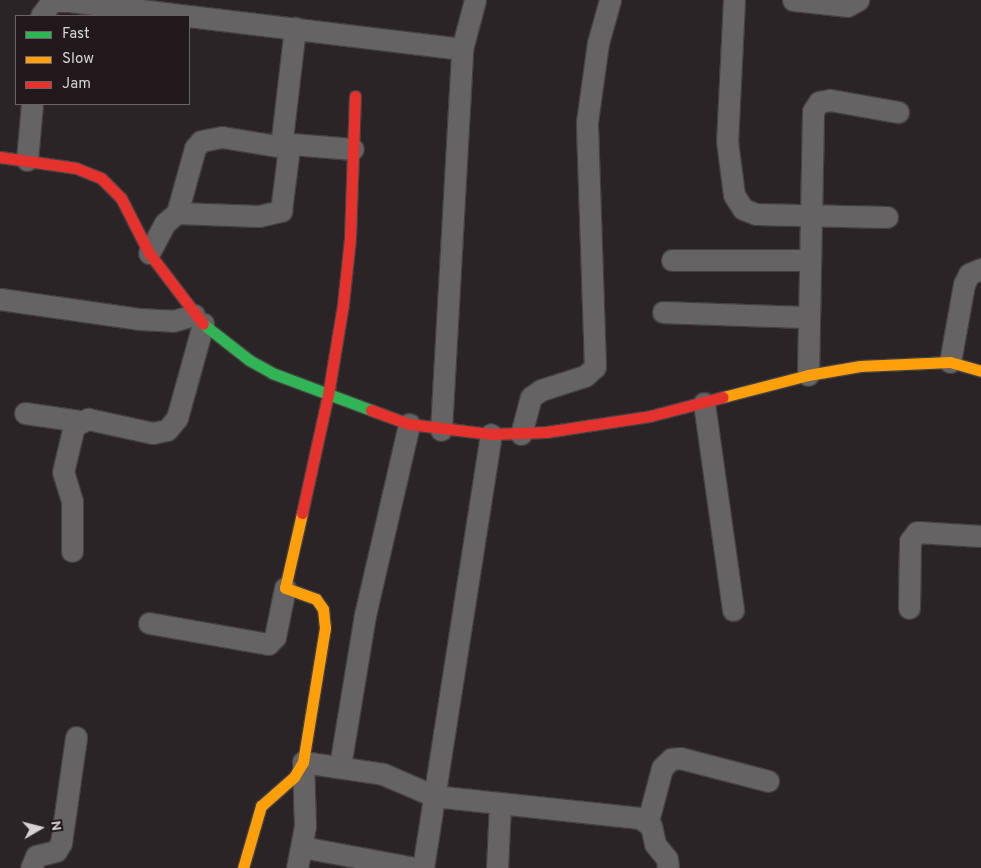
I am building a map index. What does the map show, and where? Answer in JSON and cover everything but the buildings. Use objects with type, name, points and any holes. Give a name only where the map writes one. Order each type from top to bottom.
[{"type":"street","points":[[441,430],[462,48],[475,0]]},
{"type":"street","points":[[521,434],[531,397],[540,390],[585,376],[595,367],[587,122],[598,43],[610,0]]},
{"type":"street","points":[[734,0],[727,112],[734,195],[743,209],[756,214],[887,217]]},
{"type":"street","points":[[793,0],[846,6],[858,0]]},
{"type":"street","points":[[44,8],[52,1],[70,1],[180,15]]},
{"type":"street","points":[[190,16],[462,48]]},
{"type":"street","points":[[177,214],[259,216],[281,211],[295,28]]},
{"type":"street","points":[[149,623],[268,644],[275,637],[328,394],[343,304],[355,96]]},
{"type":"street","points":[[808,375],[808,260],[813,111],[819,102],[830,100],[898,112]]},
{"type":"street","points":[[26,160],[32,105]]},
{"type":"street","points":[[150,253],[165,223],[177,214],[195,148],[201,141],[222,137],[285,147],[299,143],[353,149]]},
{"type":"street","points":[[0,157],[76,168],[101,178],[121,198],[150,253],[198,319],[249,360],[328,394],[409,424],[441,430],[521,434],[590,427],[704,403],[808,375],[860,366],[950,362],[981,371]]},
{"type":"street","points":[[672,260],[808,260]]},
{"type":"street","points":[[950,362],[964,284],[969,274],[981,269]]},
{"type":"street","points":[[0,298],[140,319],[173,321],[198,319]]},
{"type":"street","points":[[663,312],[808,317]]},
{"type":"street","points":[[25,413],[80,421],[88,419],[153,433],[168,430],[177,418],[198,319]]},
{"type":"street","points":[[704,403],[733,610]]},
{"type":"street","points":[[72,551],[72,501],[63,472],[74,426],[80,421]]},
{"type":"street","points":[[340,766],[365,615],[409,424]]},
{"type":"street","points":[[423,868],[491,434]]},
{"type":"street","points":[[909,608],[910,541],[917,532],[981,536]]},
{"type":"street","points":[[285,588],[316,599],[323,608],[325,628],[303,762],[305,826],[297,868]]},
{"type":"street","points":[[31,868],[36,856],[56,851],[61,843],[76,737]]},
{"type":"street","points":[[668,868],[648,821],[662,768],[671,759],[680,758],[768,781]]},
{"type":"street","points":[[303,762],[340,766],[400,779],[434,796],[648,821]]},
{"type":"street","points":[[243,868],[261,806],[294,778],[303,762]]},
{"type":"street","points":[[497,868],[500,805]]},
{"type":"street","points":[[302,847],[415,868]]},
{"type":"traffic: fast","points":[[203,324],[249,360],[272,373],[371,410]]},
{"type":"traffic: slow","points":[[723,397],[808,375],[860,366],[950,362],[981,371]]},
{"type":"traffic: slow","points":[[243,868],[261,806],[294,777],[303,762],[325,628],[323,609],[316,599],[285,588],[302,513]]},
{"type":"traffic: jam","points":[[302,513],[328,395],[343,304],[350,238],[355,96]]},
{"type":"traffic: jam","points":[[0,157],[76,168],[101,178],[121,198],[149,253],[203,324]]},
{"type":"traffic: jam","points":[[371,410],[409,424],[491,434],[546,432],[650,416],[723,397]]}]
